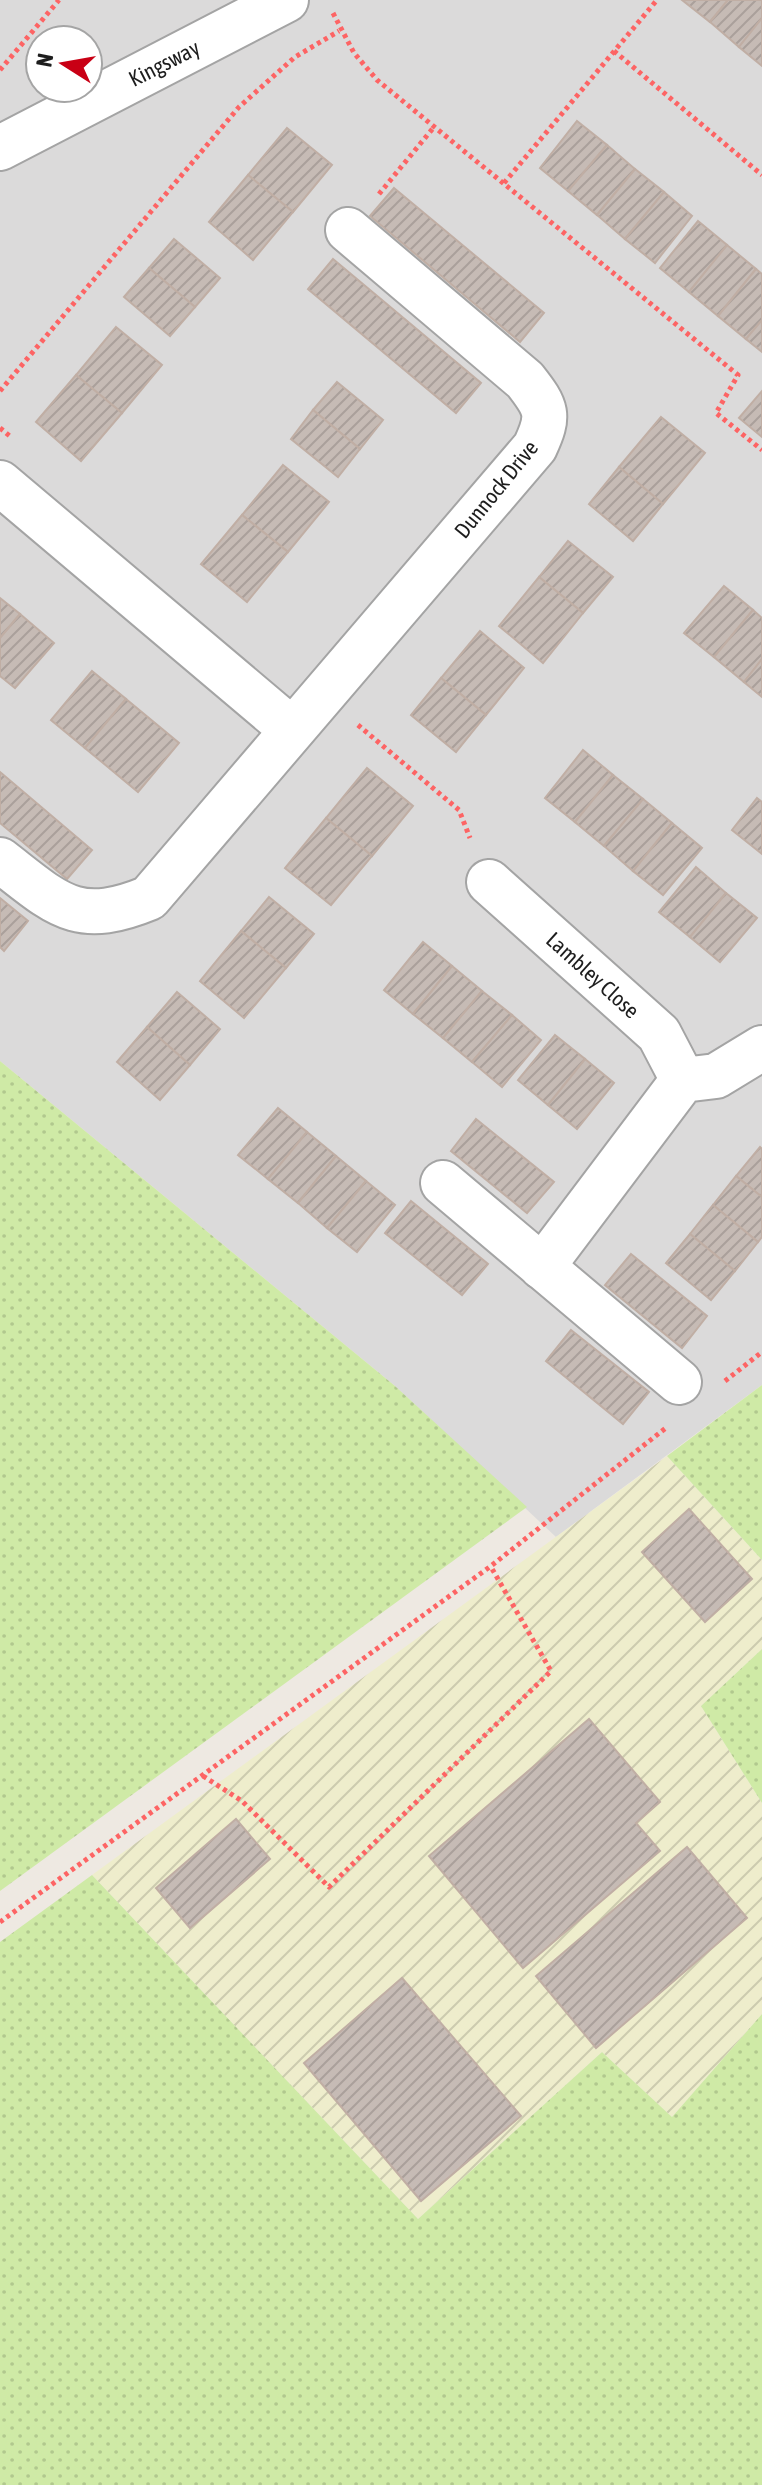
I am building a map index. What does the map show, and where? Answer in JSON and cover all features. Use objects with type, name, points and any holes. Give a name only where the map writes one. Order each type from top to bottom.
[{"type":"street","name":"Kingsway","points":[[0,148],[286,0]]},
{"type":"street","name":"Dunnock Drive","points":[[0,860],[57,904],[87,913],[118,910],[149,898],[290,728],[535,447],[545,424],[543,403],[525,380],[348,230]]},
{"type":"street","points":[[0,483],[290,728]]},
{"type":"street","name":"Lambley Close","points":[[489,882],[659,1034],[683,1080]]},
{"type":"street","points":[[542,1267],[683,1080],[716,1076],[762,1048]]},
{"type":"street","points":[[443,1183],[689,1398]]},
{"type":"path","points":[[0,70],[59,0]]},
{"type":"path","points":[[328,0],[339,31],[377,80],[738,375],[716,413],[762,450]]},
{"type":"path","points":[[504,183],[657,0]]},
{"type":"path","points":[[0,391],[239,107],[295,57],[339,31]]},
{"type":"path","points":[[614,51],[762,175]]},
{"type":"path","points":[[348,230],[434,127]]},
{"type":"path","points":[[321,693],[459,810],[489,882]]},
{"type":"path","points":[[0,1922],[491,1566],[689,1398],[762,1352]]},
{"type":"path","points":[[203,1776],[242,1801],[329,1887],[551,1671],[491,1566]]},
{"type":"shaded area","points":[[0,0],[762,0],[762,1385],[556,1537],[395,1386],[0,1061]]},
{"type":"green space","points":[[0,1061],[395,1386],[527,1507],[0,1891]]},
{"type":"green space","points":[[762,1385],[762,1560],[667,1456]]},
{"type":"green space","points":[[667,1456],[762,1560],[762,1649],[701,1706],[762,1803],[762,2014],[672,2117],[602,2052],[418,2219],[92,1875]]},
{"type":"green space","points":[[762,1649],[762,1803],[701,1706]]},
{"type":"green space","points":[[92,1875],[418,2219],[602,2052],[672,2117],[762,2014],[762,2485],[0,2485],[0,1942]]},
{"type":"building","points":[[682,0],[728,0],[710,22]]},
{"type":"building","points":[[728,0],[762,0],[762,18],[739,47],[710,22]]},
{"type":"building","points":[[762,18],[762,66],[739,47]]},
{"type":"building","points":[[577,121],[607,145],[568,191],[540,168]]},
{"type":"building","points":[[287,128],[332,165],[293,212],[248,175]]},
{"type":"building","points":[[607,145],[635,169],[597,215],[568,191]]},
{"type":"building","points":[[635,169],[664,192],[625,239],[597,215]]},
{"type":"building","points":[[248,175],[293,212],[253,260],[209,222]]},
{"type":"building","points":[[394,188],[544,313],[520,342],[370,216]]},
{"type":"building","points":[[664,192],[692,216],[655,263],[625,239]]},
{"type":"building","points":[[698,221],[727,245],[689,292],[660,268]]},
{"type":"building","points":[[174,239],[220,278],[195,307],[149,268]]},
{"type":"building","points":[[727,245],[756,269],[718,316],[689,292]]},
{"type":"building","points":[[333,259],[481,383],[456,413],[308,289]]},
{"type":"building","points":[[149,268],[195,307],[170,336],[124,297]]},
{"type":"building","points":[[756,269],[762,274],[762,320],[746,339],[718,316]]},
{"type":"building","points":[[762,320],[762,352],[746,339]]},
{"type":"building","points":[[116,327],[162,365],[122,413],[76,375]]},
{"type":"building","points":[[76,375],[122,413],[81,461],[36,422]]},
{"type":"building","points":[[337,382],[383,420],[360,449],[313,410]]},
{"type":"building","points":[[762,391],[762,437],[739,418]]},
{"type":"building","points":[[313,410],[360,449],[338,477],[291,439]]},
{"type":"building","points":[[661,417],[705,453],[663,504],[619,467]]},
{"type":"building","points":[[283,465],[329,502],[288,552],[242,515]]},
{"type":"building","points":[[619,467],[663,504],[633,541],[589,504]]},
{"type":"building","points":[[242,515],[288,552],[247,602],[201,564]]},
{"type":"building","points":[[568,541],[613,577],[583,613],[539,577]]},
{"type":"building","points":[[539,577],[583,613],[543,663],[499,626]]},
{"type":"building","points":[[724,586],[753,610],[714,657],[684,633]]},
{"type":"building","points":[[0,598],[20,614],[0,638]]},
{"type":"building","points":[[753,610],[762,618],[762,659],[744,682],[714,657]]},
{"type":"building","points":[[20,614],[54,643],[15,688],[0,676],[0,638]]},
{"type":"building","points":[[480,631],[524,668],[486,715],[441,678]]},
{"type":"building","points":[[762,659],[762,697],[744,682]]},
{"type":"building","points":[[92,671],[126,699],[85,748],[51,720]]},
{"type":"building","points":[[441,678],[486,715],[456,752],[411,715]]},
{"type":"building","points":[[126,699],[179,743],[138,792],[85,748]]},
{"type":"building","points":[[583,750],[613,775],[575,822],[545,798]]},
{"type":"building","points":[[367,768],[413,806],[372,856],[326,818]]},
{"type":"building","points":[[0,772],[92,850],[67,879],[0,823]]},
{"type":"building","points":[[613,775],[643,799],[604,846],[575,822]]},
{"type":"building","points":[[757,798],[762,802],[762,854],[732,830]]},
{"type":"building","points":[[643,799],[672,823],[633,871],[604,846]]},
{"type":"building","points":[[326,818],[372,856],[331,905],[285,868]]},
{"type":"building","points":[[672,823],[702,848],[663,895],[633,871]]},
{"type":"building","points":[[696,867],[726,893],[690,937],[659,912]]},
{"type":"building","points":[[726,893],[757,918],[720,962],[690,937]]},
{"type":"building","points":[[269,897],[314,934],[286,968],[241,931]]},
{"type":"building","points":[[0,898],[28,921],[4,951],[0,947]]},
{"type":"building","points":[[241,931],[286,968],[244,1018],[200,981]]},
{"type":"building","points":[[423,942],[452,966],[413,1014],[384,990]]},
{"type":"building","points":[[452,966],[482,991],[443,1038],[413,1014]]},
{"type":"building","points":[[482,991],[512,1015],[472,1062],[443,1038]]},
{"type":"building","points":[[177,992],[220,1029],[190,1065],[147,1027]]},
{"type":"building","points":[[512,1015],[541,1040],[502,1087],[472,1062]]},
{"type":"building","points":[[147,1027],[190,1065],[160,1100],[117,1062]]},
{"type":"building","points":[[555,1035],[585,1059],[548,1105],[518,1080]]},
{"type":"building","points":[[585,1059],[614,1083],[577,1129],[548,1105]]},
{"type":"building","points":[[278,1108],[307,1132],[268,1179],[238,1155]]},
{"type":"building","points":[[476,1119],[554,1182],[527,1213],[451,1151]]},
{"type":"building","points":[[307,1132],[336,1156],[298,1203],[268,1179]]},
{"type":"building","points":[[760,1147],[762,1149],[762,1197],[736,1176]]},
{"type":"building","points":[[336,1156],[366,1181],[327,1228],[298,1203]]},
{"type":"building","points":[[736,1176],[762,1197],[762,1237],[758,1242],[713,1205]]},
{"type":"building","points":[[366,1181],[395,1205],[357,1252],[327,1228]]},
{"type":"building","points":[[411,1201],[488,1264],[462,1295],[385,1233]]},
{"type":"building","points":[[713,1205],[758,1242],[735,1271],[690,1234]]},
{"type":"building","points":[[690,1234],[735,1271],[711,1300],[666,1263]]},
{"type":"building","points":[[631,1254],[707,1316],[682,1348],[605,1285]]},
{"type":"building","points":[[571,1330],[649,1392],[623,1424],[546,1361]]},
{"type":"building","points":[[689,1509],[752,1579],[705,1622],[642,1552]]},
{"type":"building","points":[[589,1719],[660,1802],[636,1823],[660,1851],[523,1968],[429,1856]]},
{"type":"building","points":[[236,1819],[270,1859],[190,1928],[156,1888]]},
{"type":"building","points":[[687,1847],[747,1918],[596,2048],[536,1976]]},
{"type":"building","points":[[402,1978],[521,2116],[421,2201],[304,2063]]}]
